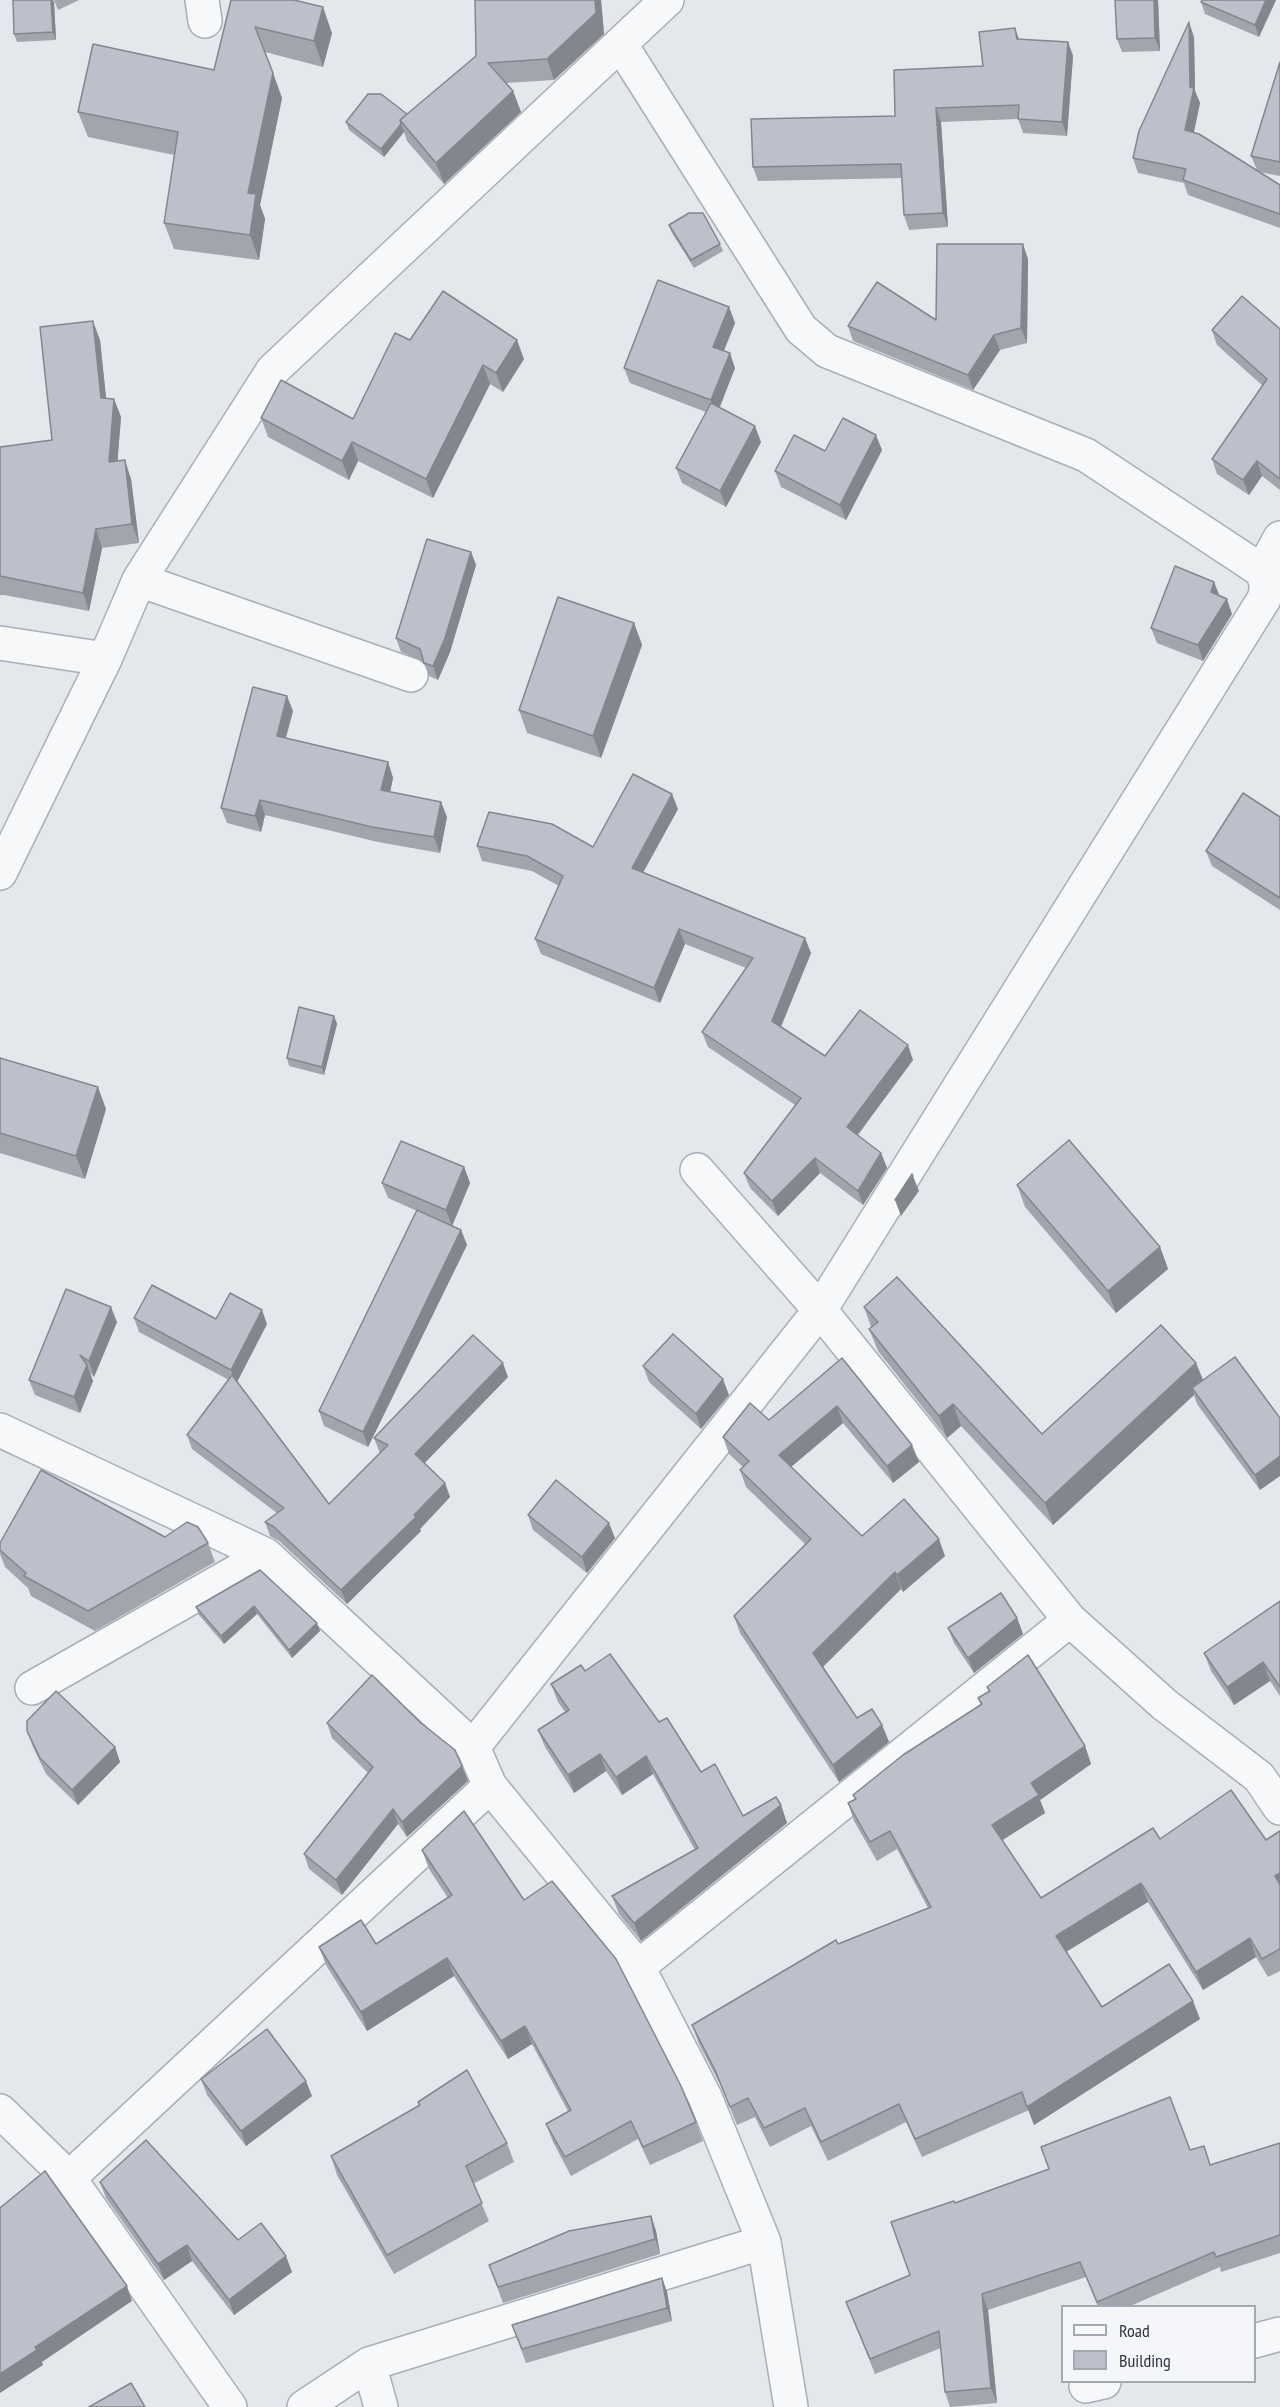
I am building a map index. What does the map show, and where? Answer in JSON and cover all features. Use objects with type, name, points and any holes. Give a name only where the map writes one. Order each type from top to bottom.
[{"type":"street","points":[[0,873],[105,659],[139,580],[273,370],[667,0]]},
{"type":"street","points":[[473,1747],[820,1310],[1264,599],[1267,586],[1262,571],[1086,455],[827,351],[818,344],[801,329],[621,45]]},
{"type":"street","points":[[1262,571],[1280,538]]},
{"type":"street","points":[[139,580],[411,675]]},
{"type":"street","points":[[0,643],[105,659]]},
{"type":"street","points":[[697,1170],[820,1310],[1070,1620],[1165,1705],[1270,1771],[1280,1808]]},
{"type":"street","points":[[0,1430],[266,1555],[473,1747],[490,1786],[638,1967],[705,2097],[764,2242],[791,2407]]},
{"type":"street","points":[[32,1688],[266,1555]]},
{"type":"street","points":[[638,1967],[1070,1620]]},
{"type":"street","points":[[69,2178],[490,1786]]},
{"type":"street","points":[[0,2111],[69,2178],[230,2407]]},
{"type":"street","points":[[304,2407],[369,2364],[764,2242]]},
{"type":"street","points":[[1256,2340],[1280,2334]]},
{"type":"street","points":[[369,2364],[381,2407]]},
{"type":"building","points":[[13,0],[51,0],[53,32],[14,34]]},
{"type":"building","points":[[231,0],[294,0],[323,7],[314,41],[255,27],[273,73],[248,193],[256,194],[250,235],[164,223],[178,132],[78,112],[93,44],[214,70]]},
{"type":"building","points":[[475,0],[595,0],[596,13],[547,59],[488,63],[513,91],[436,163],[400,120],[476,56]]},
{"type":"building","points":[[1115,0],[1154,0],[1155,38],[1117,39]]},
{"type":"building","points":[[1202,0],[1266,0],[1255,25],[1201,2]]},
{"type":"building","points":[[1189,22],[1190,87],[1194,88],[1185,130],[1199,134],[1280,185],[1280,214],[1183,180],[1186,169],[1133,158],[1139,131]]},
{"type":"building","points":[[1015,28],[1017,39],[1068,42],[1062,122],[1018,119],[1019,105],[936,108],[943,213],[904,215],[901,164],[753,167],[751,119],[895,116],[894,70],[983,66],[979,32]]},
{"type":"building","points":[[1280,62],[1280,162],[1251,156]]},
{"type":"building","points":[[368,94],[381,94],[407,114],[400,120],[401,124],[381,149],[346,122]]},
{"type":"building","points":[[689,213],[703,213],[720,244],[691,260],[669,225]]},
{"type":"building","points":[[937,244],[1023,244],[1021,328],[994,335],[968,375],[848,326],[877,282],[936,320]]},
{"type":"building","points":[[658,280],[729,307],[713,347],[730,353],[711,400],[624,368]]},
{"type":"building","points":[[443,291],[517,340],[496,373],[483,365],[426,479],[352,442],[342,461],[261,418],[281,380],[353,419],[395,333],[410,340]]},
{"type":"building","points":[[1242,296],[1280,329],[1280,479],[1257,461],[1243,480],[1212,459],[1267,379],[1212,330]]},
{"type":"building","points":[[93,321],[101,398],[114,399],[109,462],[125,460],[132,524],[96,529],[83,593],[0,576],[0,447],[52,440],[40,327]]},
{"type":"building","points":[[711,403],[755,426],[720,491],[676,468]]},
{"type":"building","points":[[843,418],[876,435],[840,505],[775,471],[794,435],[825,451]]},
{"type":"building","points":[[427,539],[471,552],[445,638],[433,666],[424,663],[420,649],[396,638]]},
{"type":"building","points":[[1175,566],[1214,582],[1211,592],[1227,599],[1198,645],[1151,628]]},
{"type":"building","points":[[558,597],[634,623],[593,736],[519,710]]},
{"type":"building","points":[[253,687],[287,696],[277,736],[388,762],[381,790],[441,802],[434,837],[372,827],[260,800],[255,816],[221,808]]},
{"type":"building","points":[[633,774],[672,794],[632,868],[805,938],[772,1021],[825,1056],[860,1010],[908,1045],[847,1127],[881,1153],[858,1191],[815,1158],[772,1201],[744,1173],[801,1098],[702,1032],[753,958],[679,929],[654,988],[535,939],[563,876],[527,856],[477,846],[489,812],[552,824],[593,847]]},
{"type":"building","points":[[1243,793],[1280,817],[1280,898],[1206,851]]},
{"type":"building","points":[[299,1007],[334,1016],[322,1067],[287,1058]]},
{"type":"building","points":[[0,1058],[98,1087],[76,1156],[0,1133]]},
{"type":"building","points":[[1069,1140],[1160,1247],[1108,1291],[1017,1185]]},
{"type":"building","points":[[401,1141],[464,1167],[446,1210],[382,1183]]},
{"type":"building","points":[[912,1174],[913,1176],[895,1200]]},
{"type":"building","points":[[417,1210],[461,1230],[363,1432],[319,1411]]},
{"type":"building","points":[[897,1277],[1042,1434],[1161,1325],[1196,1363],[1045,1503],[953,1404],[939,1416],[869,1329],[878,1322],[864,1307]]},
{"type":"building","points":[[152,1285],[216,1319],[230,1293],[262,1310],[231,1370],[134,1318]]},
{"type":"building","points":[[66,1289],[111,1307],[89,1361],[80,1355],[87,1365],[74,1397],[29,1380]]},
{"type":"building","points":[[673,1334],[723,1379],[696,1414],[643,1366]]},
{"type":"building","points":[[473,1335],[503,1363],[415,1454],[445,1483],[414,1515],[416,1517],[341,1590],[274,1527],[265,1522],[284,1508],[187,1435],[232,1375],[329,1504],[388,1445],[374,1438]]},
{"type":"building","points":[[1235,1357],[1280,1418],[1280,1456],[1255,1475],[1192,1388]]},
{"type":"building","points":[[842,1358],[912,1445],[887,1466],[837,1406],[779,1455],[862,1536],[904,1499],[939,1539],[897,1575],[895,1572],[813,1653],[857,1718],[872,1709],[882,1725],[833,1765],[734,1616],[811,1539],[740,1470],[749,1461],[723,1437],[750,1403],[769,1420]]},
{"type":"building","points":[[41,1470],[165,1537],[187,1522],[198,1527],[208,1543],[88,1611],[24,1576],[26,1573],[0,1550],[0,1543]]},
{"type":"building","points":[[556,1480],[609,1523],[582,1557],[528,1515]]},
{"type":"building","points":[[260,1570],[317,1623],[289,1650],[254,1606],[221,1636],[196,1607]]},
{"type":"building","points":[[1001,1593],[1017,1618],[968,1658],[948,1628]]},
{"type":"building","points":[[1280,1601],[1280,1687],[1263,1662],[1227,1687],[1204,1653]]},
{"type":"building","points":[[610,1654],[659,1722],[667,1718],[701,1772],[715,1764],[743,1816],[776,1797],[781,1805],[634,1923],[612,1896],[698,1848],[646,1756],[616,1777],[600,1754],[568,1775],[538,1730],[569,1710],[551,1684],[581,1665],[585,1671]]},
{"type":"building","points":[[1028,1655],[1085,1746],[1031,1783],[1039,1795],[992,1825],[1041,1898],[1153,1828],[1160,1839],[1231,1790],[1266,1840],[1280,1831],[1280,1873],[1275,1876],[1280,1885],[1280,1949],[1262,1959],[1250,1938],[1196,1972],[1141,1883],[1056,1936],[1102,2007],[1169,1964],[1193,2001],[1027,2107],[1022,2092],[915,2139],[899,2104],[821,2142],[805,2108],[764,2128],[748,2098],[730,2107],[715,2070],[692,2025],[836,1940],[838,1944],[931,1907],[890,1831],[870,1842],[848,1803],[856,1799],[853,1795],[903,1755],[982,1704],[978,1698],[990,1691],[987,1687]]},
{"type":"building","points":[[372,1675],[421,1723],[455,1750],[462,1766],[402,1822],[393,1809],[336,1880],[304,1854],[373,1767],[327,1723]]},
{"type":"building","points":[[56,1691],[115,1747],[72,1790],[40,1758],[27,1731],[27,1721]]},
{"type":"building","points":[[464,1811],[524,1900],[552,1881],[616,1959],[681,2086],[696,2122],[643,2147],[631,2121],[565,2157],[546,2124],[571,2110],[525,2026],[501,2041],[447,1958],[361,2012],[319,1947],[361,1920],[376,1944],[452,1895],[422,1850]]},
{"type":"building","points":[[267,2029],[306,2081],[241,2131],[201,2079]]},
{"type":"building","points":[[467,2070],[507,2143],[466,2166],[482,2203],[387,2255],[331,2156],[420,2105],[418,2102]]},
{"type":"building","points":[[1170,2097],[1190,2150],[1204,2146],[1210,2165],[1280,2143],[1280,2235],[1216,2257],[1214,2252],[1097,2302],[1080,2262],[982,2294],[991,2388],[945,2392],[939,2331],[870,2359],[846,2302],[910,2275],[891,2222],[954,2201],[955,2203],[1049,2169],[1041,2147]]},
{"type":"building","points":[[146,2140],[238,2240],[261,2223],[286,2256],[229,2300],[187,2245],[158,2264],[100,2182]]},
{"type":"building","points":[[45,2171],[127,2286],[35,2347],[37,2350],[0,2374],[0,2208]]},
{"type":"building","points":[[651,2216],[655,2239],[498,2287],[489,2265],[569,2231]]},
{"type":"building","points":[[662,2278],[667,2308],[522,2349],[512,2325]]},
{"type":"building","points":[[131,2383],[145,2407],[89,2407]]}]
